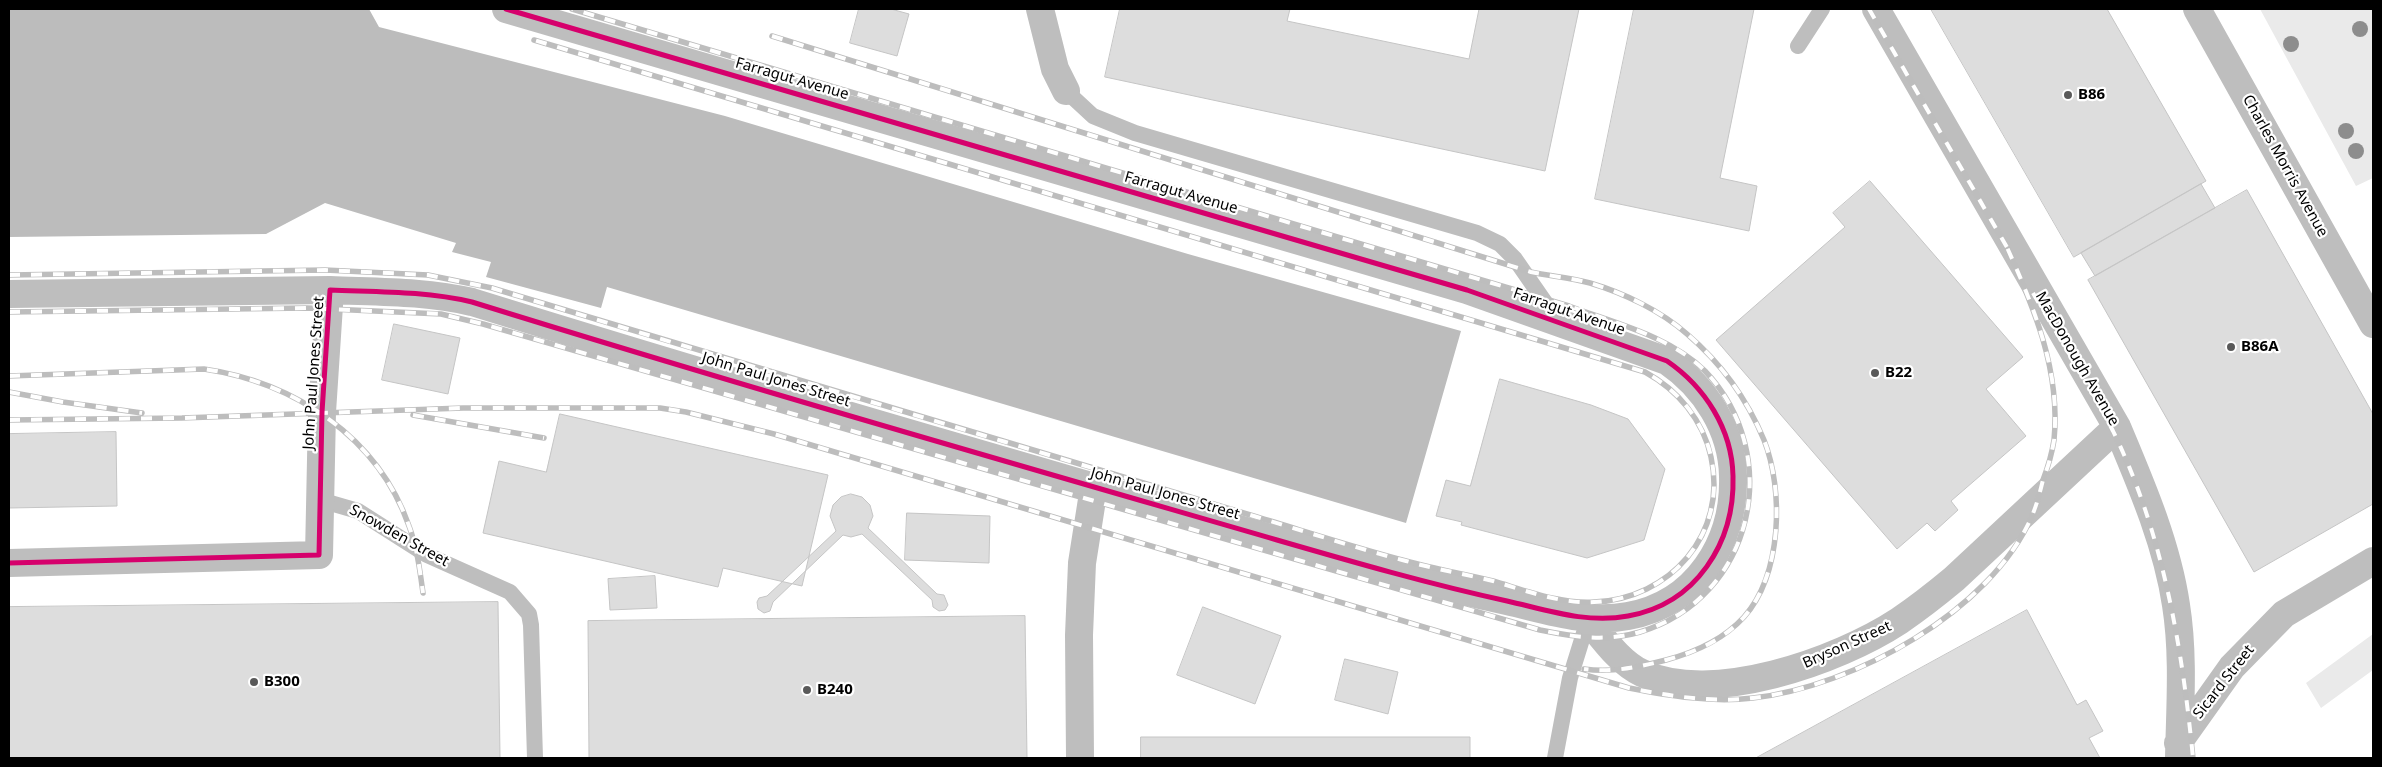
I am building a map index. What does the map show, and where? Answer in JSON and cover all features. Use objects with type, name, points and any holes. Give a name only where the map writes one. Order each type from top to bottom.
[{"type":"street","name":"Farragut Avenue","points":[[506,9],[1467,290],[1666,361],[1680,370],[1704,394],[1717,416],[1728,443],[1732,462],[1733,494],[1728,523]]},
{"type":"street","points":[[1040,9],[1055,70],[1066,91]]},
{"type":"street","name":"MacDonough Avenue","points":[[1876,9],[2117,427],[2154,521],[2176,603],[2180,667],[2175,753]]},
{"type":"street","name":"Charles Morris Avenue","points":[[2197,9],[2373,324]]},
{"type":"street","points":[[9,294],[330,290]]},
{"type":"street","name":"John Paul Jones Street","points":[[9,563],[319,555],[322,412],[330,290],[412,292],[447,296],[472,302],[1418,581],[1588,620],[1640,614],[1668,603],[1681,594],[1692,586],[1710,566],[1728,523]]},
{"type":"street","name":"Bryson Street","points":[[1588,620],[1632,668],[1656,678],[1684,683],[1716,684],[1772,675],[1800,666],[1898,622],[1928,600],[1954,580],[2117,427]]},
{"type":"street","points":[[1080,758],[1079,635],[1082,563],[1094,487]]},
{"type":"street","name":"Sicard Street","points":[[2175,753],[2232,667],[2284,614],[2373,561]]},
{"type":"lane","points":[[1798,46],[1822,9]]},
{"type":"lane","points":[[1066,91],[1093,116],[1135,133],[1477,233],[1500,244],[1515,259],[1560,323]]},
{"type":"lane","name":"Snowden Street","points":[[320,500],[358,511],[427,555],[510,592],[522,603],[529,614],[531,625],[535,758]]},
{"type":"lane","points":[[1555,758],[1570,678],[1588,620]]},
{"type":"shaded area","points":[[9,9],[369,9],[379,27],[725,116],[1188,254],[1461,331],[1406,523],[607,287],[601,308],[486,277],[491,262],[452,252],[456,243],[325,203],[266,234],[9,237]]},
{"type":"shaded area","points":[[2260,9],[2373,9],[2373,178],[2356,186]]},
{"type":"shaded area","points":[[2373,634],[2373,670],[2321,708],[2306,683]]},
{"type":"building","points":[[859,9],[891,9],[909,14],[897,56],[850,43]]},
{"type":"building","points":[[1120,9],[1290,9],[1287,21],[1469,59],[1479,9],[1579,9],[1545,171],[1105,77]]},
{"type":"building","points":[[1634,9],[1754,9],[1720,178],[1757,186],[1749,231],[1595,199]]},
{"type":"building","name":"B86","points":[[1931,9],[2107,9],[2206,181],[2074,257]]},
{"type":"building","name":"B22","points":[[1870,181],[2023,357],[1986,389],[2026,436],[1951,501],[1958,510],[1935,531],[1927,523],[1897,549],[1716,340],[1845,227],[1833,213]]},
{"type":"building","points":[[2201,184],[2215,208],[2095,276],[2081,253]]},
{"type":"building","name":"B86A","points":[[2247,190],[2373,414],[2373,504],[2254,572],[2088,280]]},
{"type":"building","points":[[394,324],[460,338],[448,394],[382,380]]},
{"type":"building","points":[[1500,379],[1591,405],[1628,419],[1665,469],[1644,540],[1587,558],[1461,525],[1462,522],[1436,516],[1446,480],[1470,486]]},
{"type":"building","points":[[560,414],[828,475],[802,586],[723,568],[718,587],[483,533],[499,461],[546,472]]},
{"type":"building","points":[[116,432],[117,506],[9,508],[9,434]]},
{"type":"building","points":[[851,494],[862,497],[870,505],[873,516],[868,528],[937,594],[944,595],[948,605],[945,610],[939,611],[933,607],[932,600],[862,534],[851,537],[843,535],[773,602],[770,611],[764,613],[758,609],[757,602],[759,598],[767,596],[836,531],[830,516],[833,505],[841,497]]},
{"type":"building","points":[[907,513],[990,516],[989,563],[905,560]]},
{"type":"building","points":[[655,576],[657,608],[610,610],[608,579]]},
{"type":"building","name":"B300","points":[[498,602],[500,758],[9,758],[9,607]]},
{"type":"building","points":[[1203,607],[1281,636],[1255,704],[1177,675]]},
{"type":"building","points":[[2027,610],[2077,705],[2086,700],[2103,731],[2089,738],[2100,758],[1756,758]]},
{"type":"building","name":"B240","points":[[1025,616],[1027,758],[589,758],[588,621]]},
{"type":"building","points":[[1345,659],[1398,672],[1388,714],[1335,700]]},
{"type":"building","points":[[1141,737],[1470,737],[1470,758],[1141,758]]},
{"type":"railway","points":[[9,312],[307,308],[441,314],[483,324],[1540,630],[1565,635],[1602,638],[1627,635],[1640,632],[1679,614],[1710,589],[1732,557],[1745,520],[1750,482],[1745,442],[1730,405],[1705,371],[1675,348],[1641,332],[1569,306],[572,9]]},
{"type":"railway","points":[[1869,9],[2008,249]]},
{"type":"railway","points":[[772,36],[1531,272],[1590,283],[1642,304],[1677,326],[1711,357],[1732,382],[1750,410],[1764,440],[1775,483],[1776,532],[1772,556],[1766,578],[1757,599],[1744,617],[1718,639],[1688,653],[1646,665],[1615,670],[1584,669]]},
{"type":"railway","points":[[9,275],[325,270],[428,275],[492,288],[1369,551],[1568,601],[1594,602],[1622,598],[1647,589],[1669,575],[1687,557],[1701,536],[1711,512],[1714,485],[1711,457],[1702,431],[1687,407],[1678,397],[1657,379],[1645,372],[534,40]]},
{"type":"railway","points":[[9,420],[182,418],[463,408],[660,408],[686,412],[774,434],[1629,688],[1707,699],[1753,698],[1792,691],[1833,678],[1874,661],[1915,639],[1952,612],[1985,583],[2012,551],[2032,516],[2050,460],[2054,440],[2053,388],[2043,338],[2005,243]]},
{"type":"railway","points":[[2033,293],[2104,413],[2130,470],[2145,509],[2168,591],[2176,632],[2193,758]]},
{"type":"railway","points":[[9,376],[204,369],[270,386],[300,401],[329,419],[354,441],[377,466],[395,494],[414,542],[423,593]]},
{"type":"railway","points":[[9,392],[142,413]]},
{"type":"railway","points":[[413,415],[544,438]]},
{"type":"cycle path","points":[[9,563],[319,555],[322,412],[330,290],[419,294],[472,302],[773,393],[1334,556],[1449,587],[1567,615],[1613,618],[1652,609],[1673,598],[1692,584],[1707,567],[1719,547],[1732,501],[1733,476],[1728,442],[1722,426],[1704,396],[1681,371],[1667,361],[1467,290],[506,9]]},
{"type":"place","name":"B86","points":[[2068,95]]},
{"type":"place","name":"B86A","points":[[2231,347]]},
{"type":"place","name":"B22","points":[[1875,373]]},
{"type":"place","name":"B300","points":[[254,682]]},
{"type":"place","name":"B240","points":[[807,690]]}]
